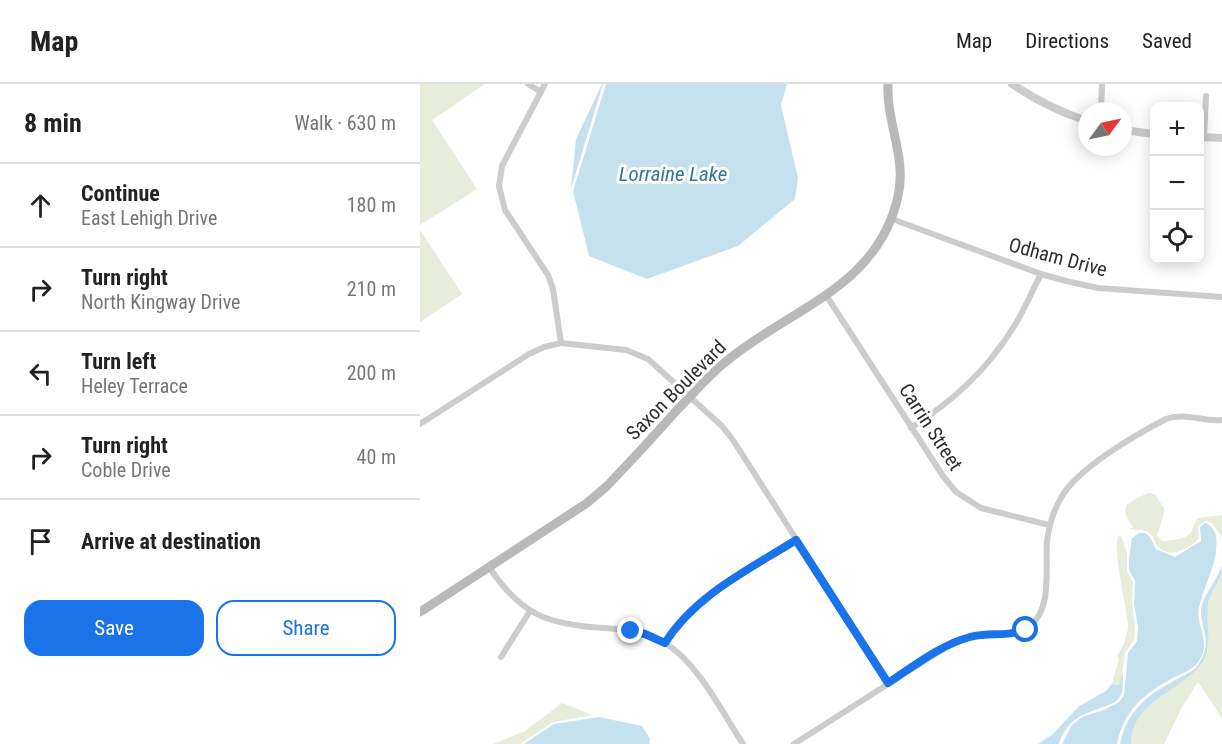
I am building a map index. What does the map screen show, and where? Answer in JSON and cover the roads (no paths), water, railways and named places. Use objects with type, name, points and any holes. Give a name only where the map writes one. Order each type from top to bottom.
[{"type":"main road","name":"Saxon Boulevard","points":[[420,612],[587,503],[607,486],[729,358],[847,281],[866,262],[877,248],[892,219],[899,193],[901,163],[891,115],[888,84]]},
{"type":"street","points":[[528,84],[541,92]]},
{"type":"street","points":[[545,84],[499,176],[501,198],[505,210],[548,274],[554,289],[561,343]]},
{"type":"street","points":[[1012,84],[1035,100],[1078,118]]},
{"type":"street","points":[[1101,102],[1102,84]]},
{"type":"street","points":[[1204,116],[1206,96]]},
{"type":"street","points":[[1132,131],[1150,133]]},
{"type":"street","points":[[1204,137],[1222,138]]},
{"type":"street","name":"Odham Drive","points":[[892,219],[1041,273],[1098,288],[1222,297]]},
{"type":"street","points":[[911,428],[961,392],[989,363],[1015,326],[1041,273]]},
{"type":"street","name":"Carrin Street","points":[[826,295],[911,428],[956,492],[965,500],[981,508],[1049,525]]},
{"type":"street","points":[[420,424],[529,354],[544,347],[561,343],[605,347],[639,355],[661,370],[722,426],[888,683]]},
{"type":"street","points":[[794,744],[954,642],[986,634],[1017,633],[1026,630],[1042,612],[1049,525],[1062,496],[1072,481],[1090,466],[1155,424],[1175,415],[1222,420]]},
{"type":"street","points":[[665,643],[690,611],[708,596],[796,540]]},
{"type":"street","points":[[489,567],[501,586],[521,605],[561,624],[631,631],[645,634],[665,643],[682,656],[698,675],[743,744]]},
{"type":"street","points":[[501,657],[530,610]]},
{"type":"water","points":[[603,84],[571,189],[576,139]]},
{"type":"water","name":"Lorraine Lake","points":[[606,84],[787,84],[781,105],[798,178],[795,199],[738,246],[647,279],[589,256],[573,191]]},
{"type":"water","points":[[1205,523],[1215,532],[1217,542],[1214,561],[1199,608],[1204,643],[1201,658],[1193,668],[1151,691],[1136,705],[1124,722],[1117,744],[1062,744],[1072,725],[1082,717],[1104,710],[1119,702],[1124,695],[1128,653],[1137,641],[1138,627],[1134,604],[1135,581],[1129,570],[1132,538],[1139,533],[1145,533],[1150,537],[1156,549],[1175,557],[1201,541],[1200,527]]},
{"type":"water","points":[[1222,565],[1222,571],[1208,604],[1206,656],[1193,673],[1148,707],[1133,729],[1131,744],[1120,744],[1128,721],[1141,704],[1158,690],[1198,665],[1206,644],[1202,606]]},
{"type":"water","points":[[1123,671],[1122,693],[1117,701],[1082,715],[1065,731],[1059,744],[1038,744],[1053,734],[1079,706],[1106,691],[1112,684],[1119,685]]},
{"type":"water","points":[[599,717],[642,726],[650,739],[649,744],[524,744],[554,724]]}]
